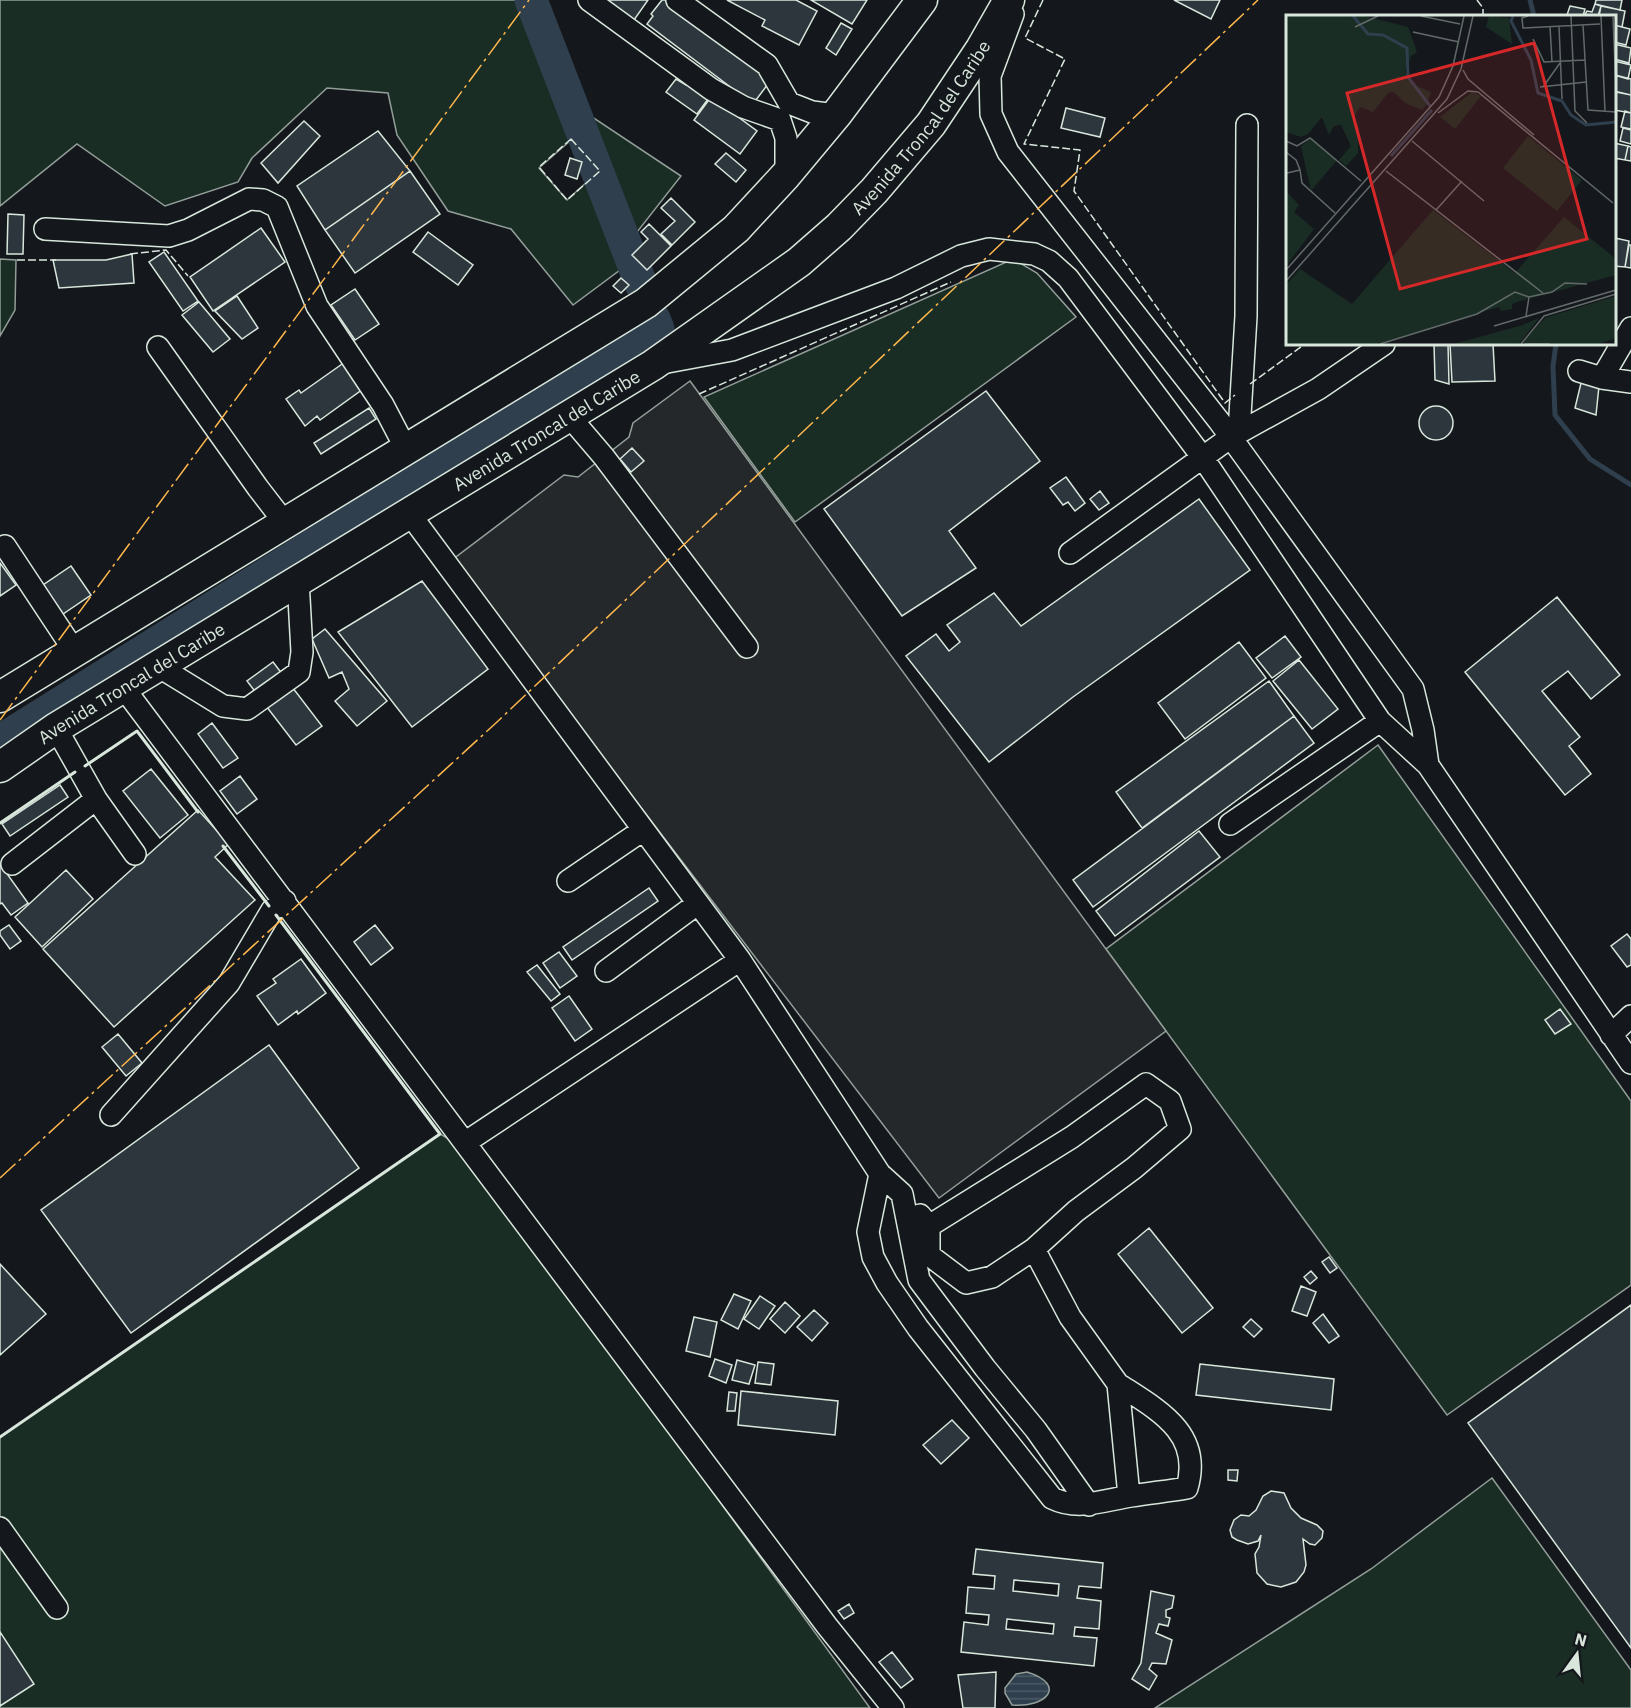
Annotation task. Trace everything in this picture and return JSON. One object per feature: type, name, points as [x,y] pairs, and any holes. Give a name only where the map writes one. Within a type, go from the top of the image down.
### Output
[{"type":"highway","points":[[0,697],[646,303],[736,229],[786,175],[836,115],[922,0]]},
{"type":"highway","name":"Avenida Troncal del Caribe","points":[[0,767],[56,728],[652,365],[799,261],[839,227],[874,191],[931,124],[981,50],[1009,0]]},
{"type":"street","points":[[589,0],[711,89],[743,106],[785,112],[836,115]]},
{"type":"street","points":[[677,0],[767,65],[785,112],[786,175]]},
{"type":"street","points":[[1018,0],[990,76],[991,114],[1008,152],[1235,435],[1413,689],[1423,730],[1428,765]]},
{"type":"street","points":[[1235,435],[1246,316],[1247,125]]},
{"type":"street","points":[[45,229],[169,236],[188,230],[249,199],[263,200],[277,207],[317,306],[383,405],[406,449]]},
{"type":"street","points":[[652,365],[732,350],[896,288],[961,256],[989,249],[1034,254],[1049,261],[1068,278],[1203,458],[1380,722],[1428,765],[1631,1063]]},
{"type":"street","points":[[1068,278],[1092,259]]},
{"type":"street","points":[[1602,378],[1631,328]]},
{"type":"street","points":[[1070,554],[1235,435],[1318,389],[1383,345]]},
{"type":"street","points":[[158,347],[285,523]]},
{"type":"street","points":[[1579,371],[1602,378],[1631,382]]},
{"type":"street","points":[[569,416],[604,457],[747,647]]},
{"type":"street","points":[[409,513],[740,960],[880,1174],[902,1194],[929,1226],[929,1255],[966,1283],[992,1277],[1034,1250],[1076,1211],[1134,1168],[1180,1129],[1170,1101],[1146,1084],[1072,1137],[929,1226]]},
{"type":"street","points":[[5,546],[75,652]]},
{"type":"street","points":[[158,666],[223,706],[247,709],[299,672],[302,652],[298,580]]},
{"type":"street","points":[[123,687],[827,1626],[893,1708]]},
{"type":"street","points":[[1230,824],[1380,722]]},
{"type":"street","points":[[56,728],[96,798],[135,854]]},
{"type":"street","points":[[12,864],[96,798]]},
{"type":"street","points":[[568,881],[643,830]]},
{"type":"street","points":[[111,1115],[229,983],[272,910],[285,902]]},
{"type":"street","points":[[606,970],[697,904]]},
{"type":"street","points":[[466,1142],[740,960]]},
{"type":"street","points":[[1611,1035],[1631,1017]]},
{"type":"street","points":[[880,1174],[868,1232],[873,1257],[887,1283],[918,1328],[1052,1498],[1063,1504],[1089,1505],[1129,1496],[1188,1488],[1192,1473],[1186,1440],[1161,1412],[1118,1384],[1070,1317],[1034,1250]]},
{"type":"street","points":[[902,1194],[918,1280],[1036,1430],[1089,1505]]},
{"type":"street","points":[[1118,1384],[1129,1496]]},
{"type":"street","points":[[0,1528],[57,1608]]},
{"type":"green space","points":[[0,0],[542,0],[561,35],[562,83],[586,113],[681,176],[637,232],[624,267],[573,305],[511,229],[448,211],[397,135],[388,93],[327,88],[252,158],[238,182],[165,206],[77,144],[0,206]],"holes":[[[571,140],[599,171],[567,200],[539,168]]]},
{"type":"green space","points":[[0,259],[16,260],[15,310],[0,336]]},
{"type":"green space","points":[[1013,259],[1037,273],[1076,317],[795,522],[704,397]]},
{"type":"green space","points":[[1378,745],[1631,1101],[1631,1285],[1447,1415],[1106,949]]},
{"type":"green space","points":[[440,1134],[460,1145],[870,1708],[0,1708],[0,1437]]},
{"type":"green space","points":[[1492,1478],[1631,1670],[1631,1708],[1155,1708],[1371,1569]]},
{"type":"shaded area","points":[[690,381],[1166,1031],[939,1198],[452,560],[564,475],[578,477],[629,437],[633,423]]},
{"type":"water","points":[[1027,1672],[1040,1677],[1047,1683],[1048,1694],[1034,1703],[1012,1705],[1005,1693],[1005,1688],[1016,1674]]},
{"type":"building","points":[[607,0],[648,0],[634,20]]},
{"type":"building","points":[[662,0],[771,80],[753,104],[647,24],[653,16],[651,14]]},
{"type":"building","points":[[727,0],[796,0],[817,11],[799,45],[762,26],[765,20]]},
{"type":"building","points":[[811,0],[867,0],[852,24]]},
{"type":"building","points":[[1174,0],[1220,0],[1211,19]]},
{"type":"building","points":[[1596,0],[1622,0],[1620,10],[1595,4]]},
{"type":"building","points":[[1595,4],[1601,6],[1598,15],[1585,15],[1587,11],[1592,12]]},
{"type":"building","points":[[1570,6],[1585,9],[1583,15],[1567,15]]},
{"type":"building","points":[[1601,6],[1625,11],[1622,27],[1616,26],[1616,15],[1599,15]]},
{"type":"building","points":[[841,23],[852,29],[836,55],[826,48]]},
{"type":"building","points":[[1616,26],[1630,29],[1626,45],[1616,42]]},
{"type":"building","points":[[1616,44],[1631,48],[1629,63],[1616,60]]},
{"type":"building","points":[[1616,61],[1631,65],[1628,79],[1616,76]]},
{"type":"building","points":[[1616,75],[1631,79],[1631,95],[1616,91]]},
{"type":"building","points":[[676,79],[686,85],[689,80],[711,95],[697,114],[666,92]]},
{"type":"building","points":[[1616,92],[1631,95],[1631,113],[1616,110]]},
{"type":"building","points":[[711,97],[757,131],[740,154],[694,120]]},
{"type":"building","points":[[1066,108],[1105,118],[1100,137],[1061,128]]},
{"type":"building","points":[[1625,111],[1631,113],[1631,129],[1621,127]]},
{"type":"building","points":[[304,121],[320,136],[278,183],[261,163]]},
{"type":"building","points":[[1623,128],[1631,130],[1631,144],[1620,141]]},
{"type":"building","points":[[378,131],[410,171],[325,230],[297,186]]},
{"type":"building","points":[[1616,143],[1628,146],[1625,160],[1616,158]]},
{"type":"building","points":[[1628,146],[1631,147],[1631,161],[1625,160]]},
{"type":"building","points":[[726,153],[746,170],[736,182],[715,164]]},
{"type":"building","points":[[570,158],[582,162],[577,179],[565,175]]},
{"type":"building","points":[[410,171],[440,214],[355,273],[325,230]]},
{"type":"building","points":[[671,198],[695,222],[672,245],[661,234],[675,221],[661,208]]},
{"type":"building","points":[[8,214],[24,215],[23,254],[7,254]]},
{"type":"building","points":[[649,224],[671,246],[647,270],[632,255],[648,239],[641,232]]},
{"type":"building","points":[[261,228],[285,262],[213,311],[190,277]]},
{"type":"building","points":[[428,232],[473,265],[458,285],[413,252]]},
{"type":"building","points":[[1616,238],[1629,241],[1625,267],[1616,266]]},
{"type":"building","points":[[1629,245],[1631,245],[1631,268],[1625,267]]},
{"type":"building","points":[[164,252],[198,301],[183,311],[149,262]]},
{"type":"building","points":[[132,254],[134,283],[59,288],[53,260],[106,260]]},
{"type":"building","points":[[621,278],[629,285],[621,293],[613,286]]},
{"type":"building","points":[[355,289],[379,324],[355,340],[331,305]]},
{"type":"building","points":[[237,296],[258,328],[242,339],[215,311]]},
{"type":"building","points":[[199,302],[230,339],[213,352],[182,315]]},
{"type":"building","points":[[1434,345],[1448,345],[1449,384],[1435,380]]},
{"type":"building","points":[[1450,345],[1493,345],[1495,381],[1452,382]]},
{"type":"building","points":[[345,362],[363,389],[320,420],[317,416],[305,426],[286,399],[299,390],[301,393]]},
{"type":"building","points":[[1581,383],[1599,386],[1596,415],[1575,408]]},
{"type":"building","points":[[986,391],[1040,461],[949,531],[976,568],[902,616],[824,509]]},
{"type":"building","points":[[1436,406],[1448,411],[1453,423],[1448,435],[1436,440],[1424,435],[1419,423],[1424,411]]},
{"type":"building","points":[[369,408],[376,419],[321,454],[314,443]]},
{"type":"building","points":[[632,448],[644,461],[631,472],[620,459]]},
{"type":"building","points":[[1066,477],[1085,503],[1075,511],[1068,502],[1063,505],[1050,488]]},
{"type":"building","points":[[1100,491],[1109,503],[1099,510],[1090,499]]},
{"type":"building","points":[[1199,499],[1250,570],[1073,697],[989,762],[906,656],[936,634],[949,651],[960,642],[947,625],[994,593],[1021,626]]},
{"type":"building","points":[[0,563],[16,585],[0,596]]},
{"type":"building","points":[[71,566],[91,595],[63,614],[43,585]]},
{"type":"building","points":[[422,581],[488,669],[412,727],[338,632]]},
{"type":"building","points":[[1557,597],[1620,675],[1591,699],[1568,671],[1542,691],[1580,737],[1569,746],[1591,774],[1565,795],[1465,672]]},
{"type":"building","points":[[325,629],[387,701],[357,726],[335,701],[349,689],[342,672],[329,678],[312,639]]},
{"type":"building","points":[[1285,636],[1301,657],[1272,678],[1256,658]]},
{"type":"building","points":[[1239,642],[1266,678],[1185,739],[1158,703]]},
{"type":"building","points":[[1299,660],[1338,709],[1312,729],[1273,681]]},
{"type":"building","points":[[273,662],[322,726],[296,745],[247,681]]},
{"type":"building","points":[[1269,681],[1294,716],[1142,828],[1116,792]]},
{"type":"building","points":[[1294,716],[1314,743],[1093,907],[1073,880]]},
{"type":"building","points":[[212,723],[238,758],[223,768],[198,734]]},
{"type":"building","points":[[151,769],[188,815],[160,838],[123,791]]},
{"type":"building","points":[[240,776],[257,799],[237,814],[220,791]]},
{"type":"building","points":[[60,785],[68,797],[10,836],[2,824]]},
{"type":"building","points":[[198,810],[229,844],[215,857],[255,900],[114,1027],[43,949]]},
{"type":"building","points":[[1199,831],[1220,857],[1115,936],[1096,911]]},
{"type":"building","points":[[0,864],[28,903],[11,915],[2,903],[0,904]]},
{"type":"building","points":[[66,870],[93,899],[42,947],[15,917]]},
{"type":"building","points":[[649,888],[658,901],[572,960],[563,947]]},
{"type":"building","points":[[9,925],[21,941],[10,949],[0,935],[0,931]]},
{"type":"building","points":[[375,925],[393,948],[371,965],[354,942]]},
{"type":"building","points":[[1627,934],[1631,939],[1631,965],[1627,967],[1611,946]]},
{"type":"building","points":[[559,952],[577,976],[560,988],[543,963]]},
{"type":"building","points":[[301,959],[326,993],[298,1014],[297,1011],[278,1025],[257,996],[276,983],[273,979]]},
{"type":"building","points":[[537,965],[560,994],[551,1001],[527,972]]},
{"type":"building","points":[[569,996],[592,1029],[575,1041],[552,1008]]},
{"type":"building","points":[[1560,1009],[1571,1024],[1555,1034],[1545,1020]]},
{"type":"building","points":[[118,1034],[142,1063],[126,1076],[102,1047]]},
{"type":"building","points":[[269,1045],[359,1168],[131,1333],[41,1210]]},
{"type":"building","points":[[1149,1228],[1213,1308],[1182,1333],[1118,1254]]},
{"type":"building","points":[[1329,1257],[1337,1268],[1330,1273],[1322,1262]]},
{"type":"building","points":[[0,1264],[46,1314],[0,1355]]},
{"type":"building","points":[[1311,1271],[1317,1278],[1310,1284],[1304,1277]]},
{"type":"building","points":[[1301,1286],[1316,1292],[1307,1316],[1292,1311]]},
{"type":"building","points":[[734,1294],[751,1301],[738,1329],[721,1320]]},
{"type":"building","points":[[760,1296],[775,1306],[759,1329],[744,1319]]},
{"type":"building","points":[[785,1302],[800,1316],[785,1333],[770,1319]]},
{"type":"building","points":[[1631,1305],[1631,1648],[1468,1423]]},
{"type":"building","points":[[814,1310],[828,1323],[812,1341],[797,1327]]},
{"type":"building","points":[[1323,1314],[1339,1336],[1329,1343],[1313,1323]]},
{"type":"building","points":[[694,1317],[717,1322],[710,1357],[686,1351]]},
{"type":"building","points":[[1251,1319],[1262,1329],[1254,1337],[1243,1327]]},
{"type":"building","points":[[715,1359],[732,1365],[726,1383],[709,1376]]},
{"type":"building","points":[[737,1360],[755,1365],[749,1384],[732,1380]]},
{"type":"building","points":[[758,1362],[774,1364],[771,1385],[755,1383]]},
{"type":"building","points":[[1200,1364],[1334,1379],[1331,1410],[1196,1395]]},
{"type":"building","points":[[741,1391],[838,1401],[835,1435],[738,1425]]},
{"type":"building","points":[[729,1392],[737,1393],[735,1411],[727,1411]]},
{"type":"building","points":[[952,1420],[969,1438],[941,1464],[923,1445]]},
{"type":"building","points":[[1228,1470],[1238,1470],[1237,1481],[1228,1480]]},
{"type":"building","points":[[1271,1491],[1284,1493],[1291,1508],[1301,1518],[1317,1525],[1323,1531],[1322,1538],[1315,1545],[1303,1539],[1306,1565],[1304,1572],[1296,1582],[1281,1587],[1267,1584],[1257,1573],[1255,1554],[1261,1535],[1258,1541],[1248,1544],[1232,1537],[1230,1530],[1234,1520],[1241,1515],[1249,1516],[1256,1510],[1263,1496]]},
{"type":"building","points":[[976,1549],[1103,1563],[1101,1588],[1079,1586],[1077,1598],[1101,1601],[1099,1629],[1075,1627],[1074,1636],[1097,1638],[1094,1666],[961,1652],[964,1622],[988,1625],[989,1615],[966,1613],[968,1587],[994,1589],[995,1576],[973,1574]],"holes":[[[1014,1580],[1059,1584],[1058,1596],[1013,1591]],[[1007,1619],[1054,1624],[1053,1634],[1006,1629]]]},
{"type":"building","points":[[1151,1591],[1174,1596],[1172,1608],[1166,1610],[1166,1617],[1170,1618],[1168,1626],[1159,1624],[1156,1633],[1172,1640],[1166,1664],[1152,1663],[1149,1669],[1157,1676],[1149,1690],[1132,1679],[1141,1663]]},
{"type":"building","points":[[849,1604],[854,1613],[844,1619],[838,1611]]},
{"type":"building","points":[[0,1632],[34,1684],[0,1706]]},
{"type":"building","points":[[892,1652],[913,1679],[901,1688],[879,1662]]},
{"type":"building","points":[[996,1672],[995,1708],[963,1708],[958,1675]]},
{"type":"waterway","points":[[531,0],[641,284]]},
{"type":"waterway","points":[[1530,0],[1534,15]]},
{"type":"waterway","points":[[0,741],[658,329],[654,319]]},
{"type":"waterway","points":[[1556,345],[1553,366],[1555,415],[1590,459],[1631,485]]},
{"type":"fence","points":[[1043,0],[1025,38],[1065,59],[1024,144],[1080,150],[1074,191],[1225,403],[1235,395]]},
{"type":"fence","points":[[1477,0],[1483,8],[1483,15]]},
{"type":"fence","points":[[571,139],[600,171],[567,200],[539,167],[571,139]]},
{"type":"fence","points":[[130,254],[166,250],[188,276]]},
{"type":"fence","points":[[17,260],[56,260]]},
{"type":"fence","points":[[699,394],[951,282]]},
{"type":"fence","points":[[1250,384],[1304,345]]},
{"type":"wall","points":[[85,766],[137,731],[198,812]]},
{"type":"wall","points":[[0,823],[75,772]]},
{"type":"wall","points":[[223,846],[269,906]]},
{"type":"wall","points":[[0,1437],[440,1134],[276,915]]},
{"type":"power","points":[[0,720],[529,0]]},
{"type":"power","points":[[0,1178],[497,722],[1258,0]]}]
